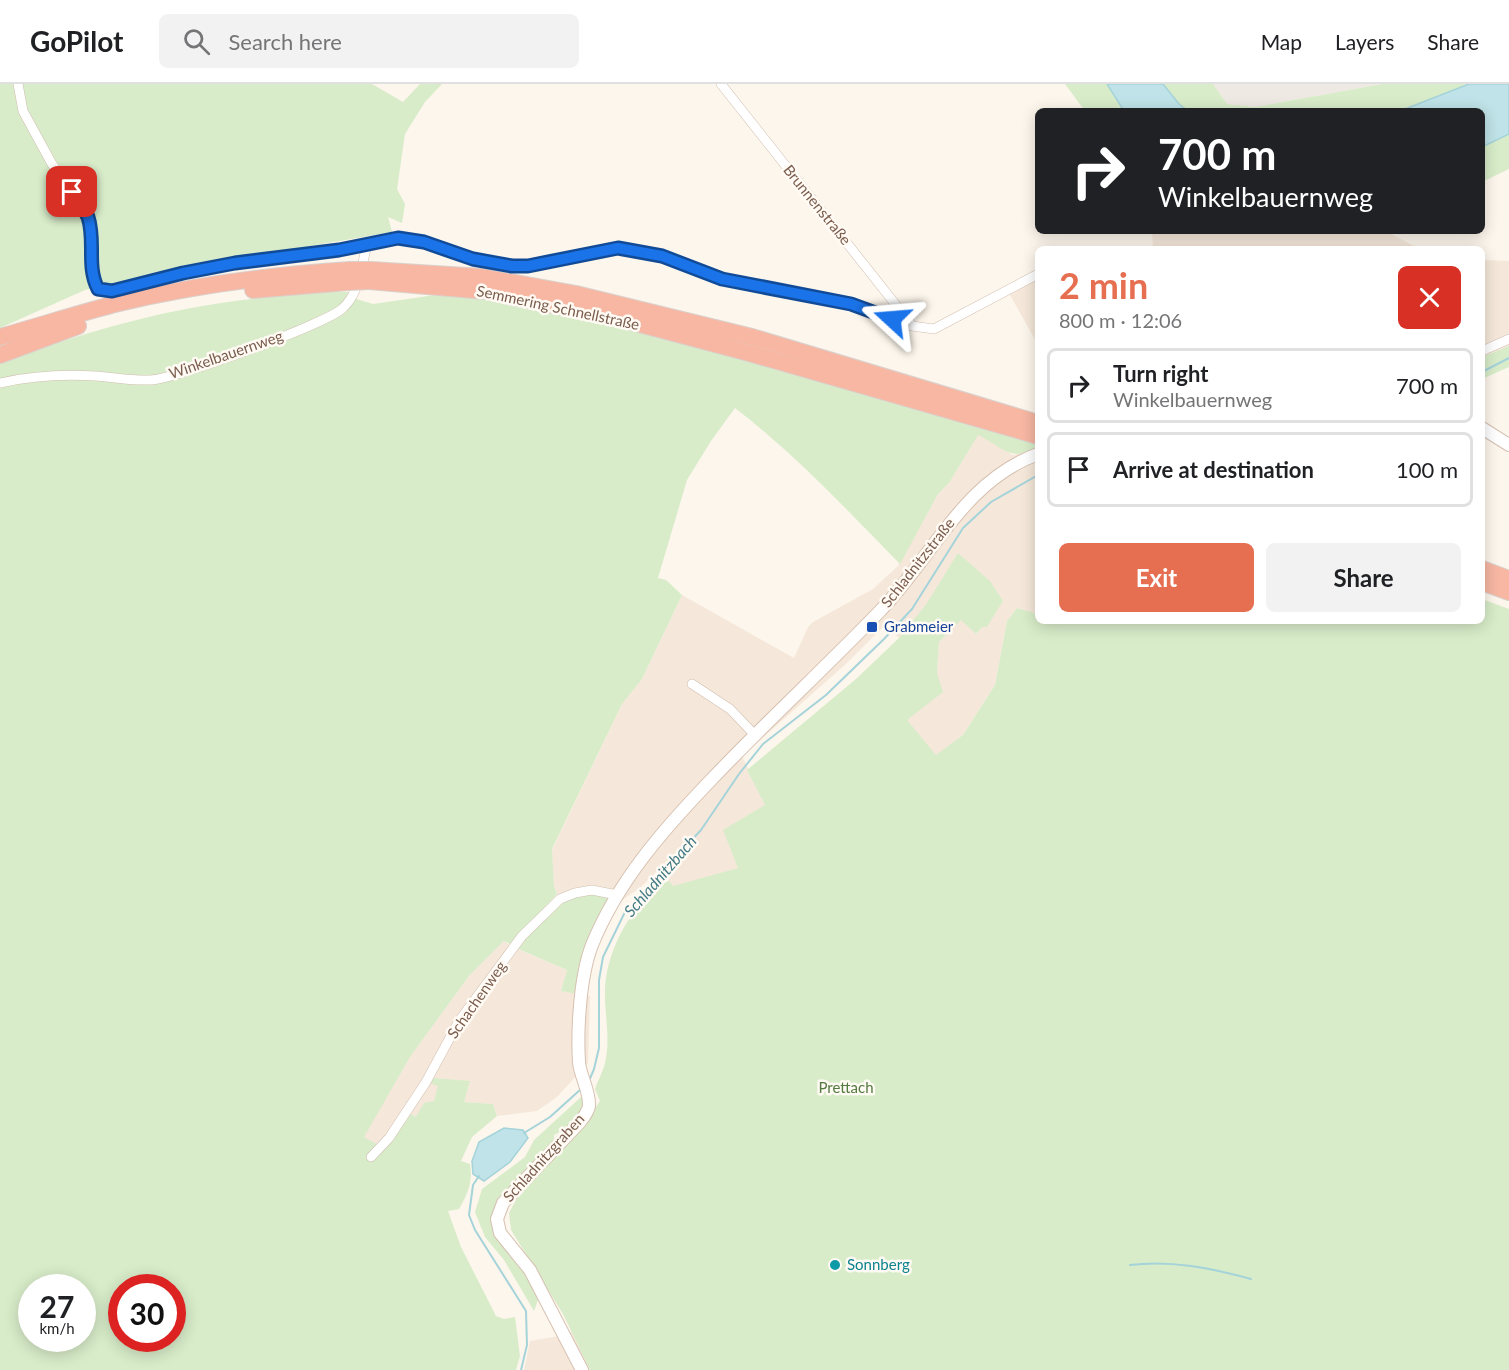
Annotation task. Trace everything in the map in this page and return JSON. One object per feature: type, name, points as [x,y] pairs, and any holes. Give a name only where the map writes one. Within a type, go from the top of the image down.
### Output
[{"type":"highway","name":"Semmering Schnellstraße","points":[[0,337],[119,303],[284,274],[482,277],[576,294],[752,338],[1035,422]]},
{"type":"highway","name":"Semmering Schnellstraße","points":[[370,275],[485,291],[617,318],[749,353],[1035,435]]},
{"type":"highway","name":"Semmering Schnellstraße","points":[[0,355],[62,331],[121,314],[182,301],[349,276]]},
{"type":"highway","points":[[1485,570],[1509,579]]},
{"type":"highway","points":[[1485,583],[1509,592]]},
{"type":"street","points":[[18,84],[23,111],[52,164],[83,207],[88,218],[91,232],[93,280],[98,289],[112,291],[235,263],[367,245],[385,239],[411,238],[473,259],[512,266],[528,266],[618,248],[662,256],[722,279],[851,304],[912,326],[934,329],[1035,276]]},
{"type":"street","name":"Brunnenstraße","points":[[721,84],[912,326]]},
{"type":"street","name":"Winkelbauernweg","points":[[0,383],[28,376],[53,375],[152,380],[196,368],[248,349],[342,310],[355,292],[367,245]]},
{"type":"street","points":[[1485,350],[1509,339]]},
{"type":"street","points":[[1485,430],[1509,445]]},
{"type":"street","name":"Schladnitzstraße","points":[[617,895],[652,843],[668,825],[754,734],[882,609],[954,517],[994,477],[1035,456]]},
{"type":"street","points":[[692,684],[730,709],[754,734]]},
{"type":"street","name":"Schachenweg","points":[[371,1157],[389,1138],[426,1082],[459,1021],[522,936],[560,899],[574,893],[592,890],[617,895]]},
{"type":"street","name":"Schladnitzgraben","points":[[582,1370],[530,1270],[500,1233],[496,1219],[503,1203],[516,1187],[587,1112],[588,1098],[579,1061],[582,978],[591,949],[617,895]]},
{"type":"shaded area","points":[[1213,84],[1382,84],[1255,107],[1227,104]]},
{"type":"shaded area","points":[[1152,234],[1391,234],[1414,246],[1153,246]]},
{"type":"shaded area","points":[[1485,260],[1509,261],[1509,346],[1485,356]]},
{"type":"shaded area","points":[[1035,271],[1035,340],[1005,286]]},
{"type":"shaded area","points":[[978,434],[1013,455],[1035,450],[1035,613],[1017,608],[1007,621],[995,685],[963,735],[936,756],[906,720],[937,673],[939,642],[961,619],[976,634],[982,627],[927,604],[899,638],[885,625],[847,663],[742,756],[765,805],[738,868],[672,887],[661,867],[641,887],[621,901],[611,897],[562,900],[554,886],[552,850],[622,704],[642,679],[682,595],[794,658],[808,627],[813,622],[873,589],[898,566],[938,494],[949,483]]},
{"type":"shaded area","points":[[504,941],[567,970],[561,991],[590,996],[588,1063],[557,1097],[537,1111],[497,1116],[493,1104],[464,1102],[470,1081],[439,1086],[434,1101],[416,1117],[411,1114],[386,1150],[363,1137],[410,1057],[469,976]]},
{"type":"shaded area","points":[[572,1331],[590,1370],[524,1370],[530,1341],[559,1336]]},
{"type":"green space","points":[[0,84],[372,84],[403,102],[420,84],[442,84],[425,102],[405,134],[397,189],[405,204],[402,223],[388,217],[392,232],[194,266],[85,290],[0,328]]},
{"type":"green space","points":[[1065,84],[1107,84],[1122,108],[1083,108]]},
{"type":"green space","points":[[1163,84],[1213,84],[1227,104],[1255,107],[1382,84],[1469,84],[1408,108],[1184,108]]},
{"type":"green space","points":[[1509,134],[1509,169],[1485,181],[1485,146]]},
{"type":"green space","points":[[326,292],[355,292],[353,298],[373,304],[449,293],[512,302],[678,339],[1035,443],[1035,450],[1019,454],[1006,451],[978,435],[949,483],[938,494],[900,564],[800,463],[735,408],[687,480],[658,578],[666,580],[682,595],[642,679],[622,704],[552,849],[554,886],[557,894],[510,944],[504,941],[469,976],[410,1057],[364,1137],[386,1149],[411,1114],[416,1117],[424,1103],[434,1101],[438,1086],[430,1083],[433,1078],[470,1081],[464,1102],[493,1104],[497,1116],[472,1137],[461,1161],[470,1164],[471,1176],[467,1192],[459,1209],[448,1211],[461,1247],[496,1316],[504,1319],[515,1317],[520,1356],[516,1370],[0,1370],[0,362],[137,320],[221,303]]},
{"type":"green space","points":[[1509,346],[1509,367],[1485,378],[1485,356]]},
{"type":"green space","name":"Prettach","points":[[958,553],[990,581],[1003,601],[987,627],[982,627],[976,634],[961,620],[939,642],[937,673],[943,692],[907,720],[936,755],[963,735],[995,685],[1007,621],[1017,608],[1035,613],[1035,624],[1485,624],[1485,600],[1509,609],[1509,1370],[590,1370],[563,1314],[511,1230],[509,1213],[519,1194],[590,1116],[600,1101],[595,1089],[607,1054],[606,976],[616,943],[634,912],[660,885],[669,881],[673,886],[738,868],[723,830],[765,805],[747,770],[856,679],[899,638],[927,603]]},
{"type":"green space","points":[[594,892],[610,896],[577,994],[561,991],[567,970],[516,948],[562,900]]},
{"type":"green space","points":[[581,1097],[585,1101],[578,1117],[554,1135],[554,1142],[509,1188],[495,1209],[491,1221],[498,1235],[523,1268],[539,1297],[534,1311],[504,1260],[485,1237],[475,1212],[482,1189],[525,1157],[534,1140]]},
{"type":"water","points":[[1107,84],[1163,84],[1184,108],[1122,108]]},
{"type":"water","points":[[1469,84],[1509,84],[1509,134],[1485,146],[1485,108],[1408,108]]},
{"type":"water","points":[[504,1128],[523,1130],[528,1138],[510,1162],[484,1181],[473,1174],[472,1161],[479,1142]]},
{"type":"waterway","name":"Schladnitzbach","points":[[1485,370],[1509,358]]},
{"type":"waterway","name":"Schladnitzbach","points":[[589,1081],[599,1048],[599,980],[603,957],[625,912],[701,830],[739,774],[763,744],[826,695],[912,609],[963,528],[991,502],[1035,477]]},
{"type":"waterway","name":"Schladnitzbach","points":[[524,1133],[550,1117],[581,1089]]},
{"type":"waterway","name":"Schladnitzbach","points":[[479,1176],[473,1185],[469,1215],[475,1230],[526,1311],[527,1345],[521,1370]]},
{"type":"waterway","points":[[1130,1265],[1191,1266],[1251,1279]]},
{"type":"place","name":"Grabmeier","points":[[872,627]]},
{"type":"place","name":"Sonnberg","points":[[835,1265]]},
{"type":"route","points":[[72,192],[88,218],[91,232],[93,280],[98,289],[106,291],[235,263],[339,250],[385,239],[411,238],[473,259],[512,266],[528,266],[618,248],[662,256],[722,279],[851,304],[892,319]]}]
